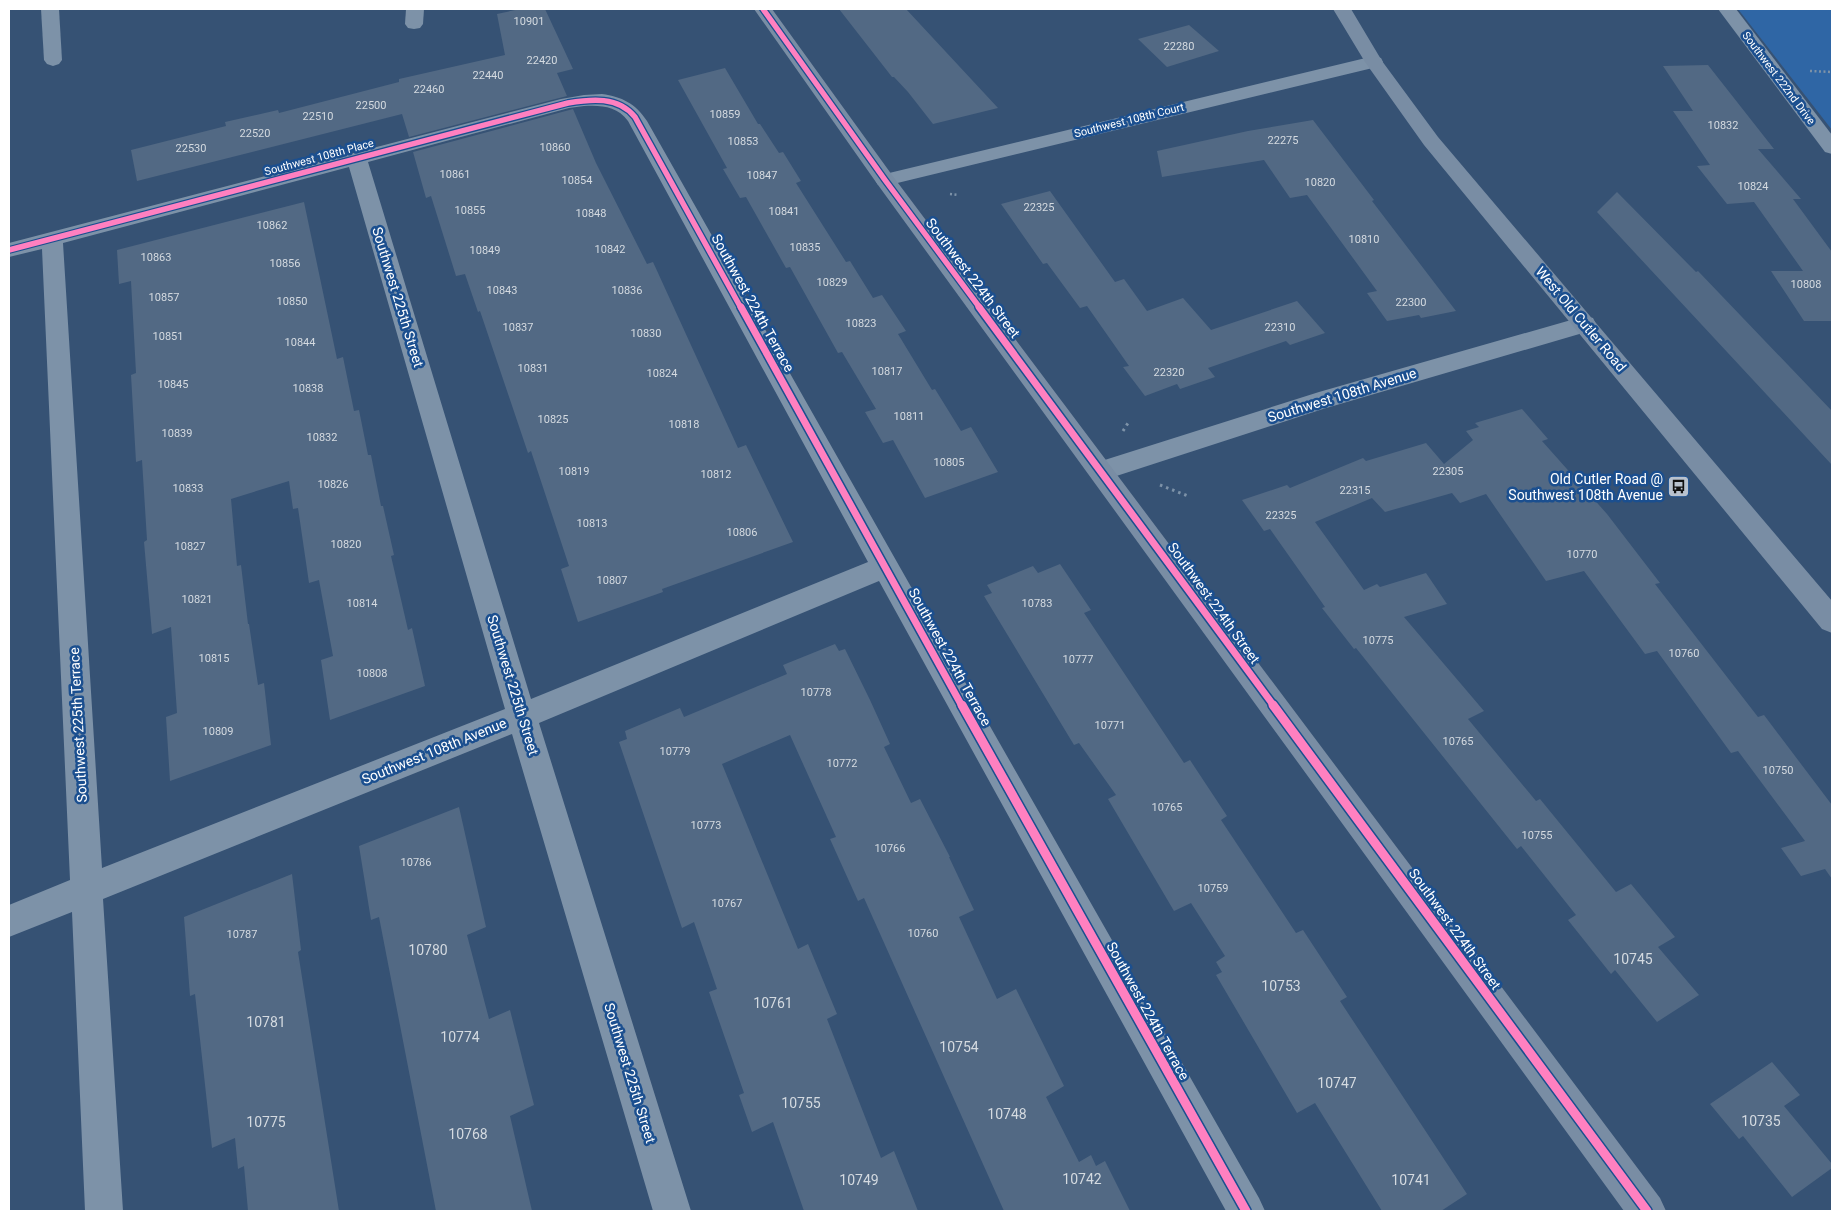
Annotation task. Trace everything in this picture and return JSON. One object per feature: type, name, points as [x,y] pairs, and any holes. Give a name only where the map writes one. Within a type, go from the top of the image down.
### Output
[{"type":"street","points":[[50,9],[53,60]]},
{"type":"street","name":"Southwest 224th Street","points":[[763,9],[885,180],[1647,1211]]},
{"type":"street","name":"West Old Cutler Road","points":[[1342,9],[1374,62],[1431,141],[1832,621]]},
{"type":"street","name":"Southwest 222nd Drive","points":[[1726,9],[1832,148]]},
{"type":"street","name":"Southwest 108th Court","points":[[885,180],[1374,62]]},
{"type":"street","name":"Southwest 108th Place","points":[[9,250],[584,100],[613,102],[627,108],[633,115]]},
{"type":"street","name":"Southwest 224th Terrace","points":[[633,115],[1246,1211]]},
{"type":"street","name":"Southwest 225th Street","points":[[357,159],[522,716],[672,1211]]},
{"type":"street","name":"Southwest 225th Terrace","points":[[52,239],[104,1211]]},
{"type":"street","name":"Southwest 108th Avenue","points":[[1101,471],[1319,401],[1585,324]]},
{"type":"street","name":"Southwest 108th Avenue","points":[[9,921],[522,716],[886,566]]},
{"type":"path","points":[[1811,71],[1832,72]]},
{"type":"path","points":[[1159,485],[1188,496]]},
{"type":"shaded area","points":[[1738,9],[1832,9],[1832,130]]},
{"type":"building","points":[[520,9],[545,9],[573,69],[557,73],[567,96],[409,137],[402,114],[137,181],[131,150],[226,126],[225,122],[278,110],[279,113],[399,82],[399,79],[505,55],[497,14]]},
{"type":"building","points":[[839,9],[906,9],[998,108],[933,124],[908,92],[892,77]]},
{"type":"building","points":[[1189,25],[1219,51],[1167,67],[1138,39]]},
{"type":"building","points":[[1708,65],[1774,149],[1758,149],[1801,199],[1793,199],[1832,252],[1832,321],[1804,321],[1771,271],[1803,271],[1754,202],[1727,204],[1697,166],[1710,165],[1673,111],[1693,111],[1663,66]]},
{"type":"building","points":[[725,68],[758,124],[760,124],[779,153],[783,152],[801,181],[796,183],[846,262],[850,261],[873,298],[882,295],[906,331],[898,334],[932,390],[935,389],[961,431],[971,427],[998,472],[925,498],[893,440],[883,443],[865,412],[876,409],[842,352],[838,353],[790,267],[786,268],[746,197],[740,198],[723,169],[727,168],[678,80]]},
{"type":"building","points":[[573,109],[596,163],[647,264],[653,262],[738,448],[746,445],[793,542],[662,589],[663,592],[578,622],[561,569],[569,566],[531,451],[528,453],[480,311],[478,312],[465,274],[456,276],[431,196],[426,198],[413,152]]},
{"type":"building","points":[[1313,120],[1456,311],[1421,318],[1419,315],[1387,321],[1367,293],[1377,291],[1307,195],[1290,198],[1264,160],[1162,177],[1157,151],[1248,131]]},
{"type":"building","points":[[1050,191],[1115,282],[1124,279],[1147,311],[1183,298],[1211,330],[1297,301],[1325,333],[1290,345],[1286,341],[1208,368],[1215,377],[1180,389],[1177,384],[1145,396],[1123,367],[1129,366],[1087,306],[1080,308],[1047,263],[1043,264],[1001,204]]},
{"type":"building","points":[[1617,192],[1696,272],[1698,271],[1832,411],[1832,465],[1597,212]]},
{"type":"building","points":[[304,202],[337,359],[343,357],[354,411],[359,410],[368,455],[371,455],[381,506],[383,506],[394,555],[391,556],[408,630],[412,628],[425,686],[330,720],[321,660],[333,656],[319,580],[309,583],[298,508],[293,509],[289,481],[231,499],[237,566],[241,565],[258,685],[264,683],[271,745],[170,781],[166,717],[177,713],[171,627],[152,634],[144,542],[147,540],[142,460],[136,462],[131,375],[136,373],[131,281],[119,284],[117,250]]},
{"type":"building","points":[[1522,409],[1548,439],[1542,441],[1607,514],[1660,583],[1655,584],[1758,717],[1764,715],[1832,805],[1832,879],[1825,869],[1801,876],[1781,848],[1805,841],[1738,751],[1731,753],[1657,651],[1645,654],[1584,571],[1546,581],[1486,494],[1460,503],[1452,493],[1385,512],[1372,498],[1315,522],[1364,590],[1377,584],[1380,587],[1426,573],[1447,604],[1404,617],[1484,711],[1468,719],[1536,801],[1540,799],[1616,892],[1631,884],[1675,937],[1658,947],[1699,995],[1657,1022],[1615,970],[1611,974],[1568,920],[1576,915],[1521,846],[1517,849],[1356,648],[1354,649],[1322,608],[1325,607],[1270,529],[1264,531],[1242,500],[1287,485],[1290,488],[1363,458],[1366,461],[1426,443],[1444,464],[1473,440],[1466,431],[1479,427],[1475,423]]},
{"type":"building","points":[[1060,564],[1091,610],[1084,613],[1184,763],[1190,760],[1227,816],[1221,820],[1296,933],[1303,930],[1347,997],[1340,1001],[1467,1194],[1441,1211],[1382,1211],[1315,1103],[1297,1113],[1216,975],[1222,972],[1216,962],[1225,956],[1191,903],[1174,911],[1108,799],[1116,795],[1079,743],[1074,745],[984,596],[992,593],[987,585],[1033,566],[1038,573]]},
{"type":"building","points":[[835,644],[839,651],[845,649],[870,700],[890,744],[884,747],[911,803],[920,799],[950,857],[974,910],[959,917],[997,999],[1016,989],[1064,1086],[1046,1097],[1079,1162],[1091,1155],[1096,1166],[1105,1161],[1130,1211],[1004,1211],[864,898],[858,901],[830,839],[836,837],[790,735],[722,764],[798,949],[808,944],[837,1014],[827,1019],[881,1158],[894,1151],[918,1211],[804,1211],[773,1122],[752,1132],[739,1095],[744,1093],[709,992],[717,989],[694,922],[682,928],[619,742],[627,739],[625,731],[680,708],[684,717],[787,674],[783,665]]},
{"type":"building","points":[[459,807],[486,927],[467,935],[489,1019],[510,1010],[534,1105],[510,1116],[532,1211],[436,1211],[379,917],[371,920],[359,846]]},
{"type":"building","points":[[292,874],[301,950],[298,952],[339,1211],[248,1211],[244,1166],[238,1169],[235,1138],[212,1148],[195,994],[190,996],[184,917]]},
{"type":"building","points":[[1772,1062],[1800,1095],[1784,1106],[1832,1164],[1832,1168],[1792,1197],[1743,1136],[1739,1139],[1710,1104]]},
{"type":"cycle path","points":[[763,9],[885,180],[1647,1211]]},
{"type":"cycle path","points":[[9,250],[568,103],[584,100],[602,100],[610,101],[626,108],[640,125],[984,745],[1246,1211]]},
{"type":"place","name":"Old Cutler Road @ Southwest 108th Avenue","points":[[1679,487]]}]
